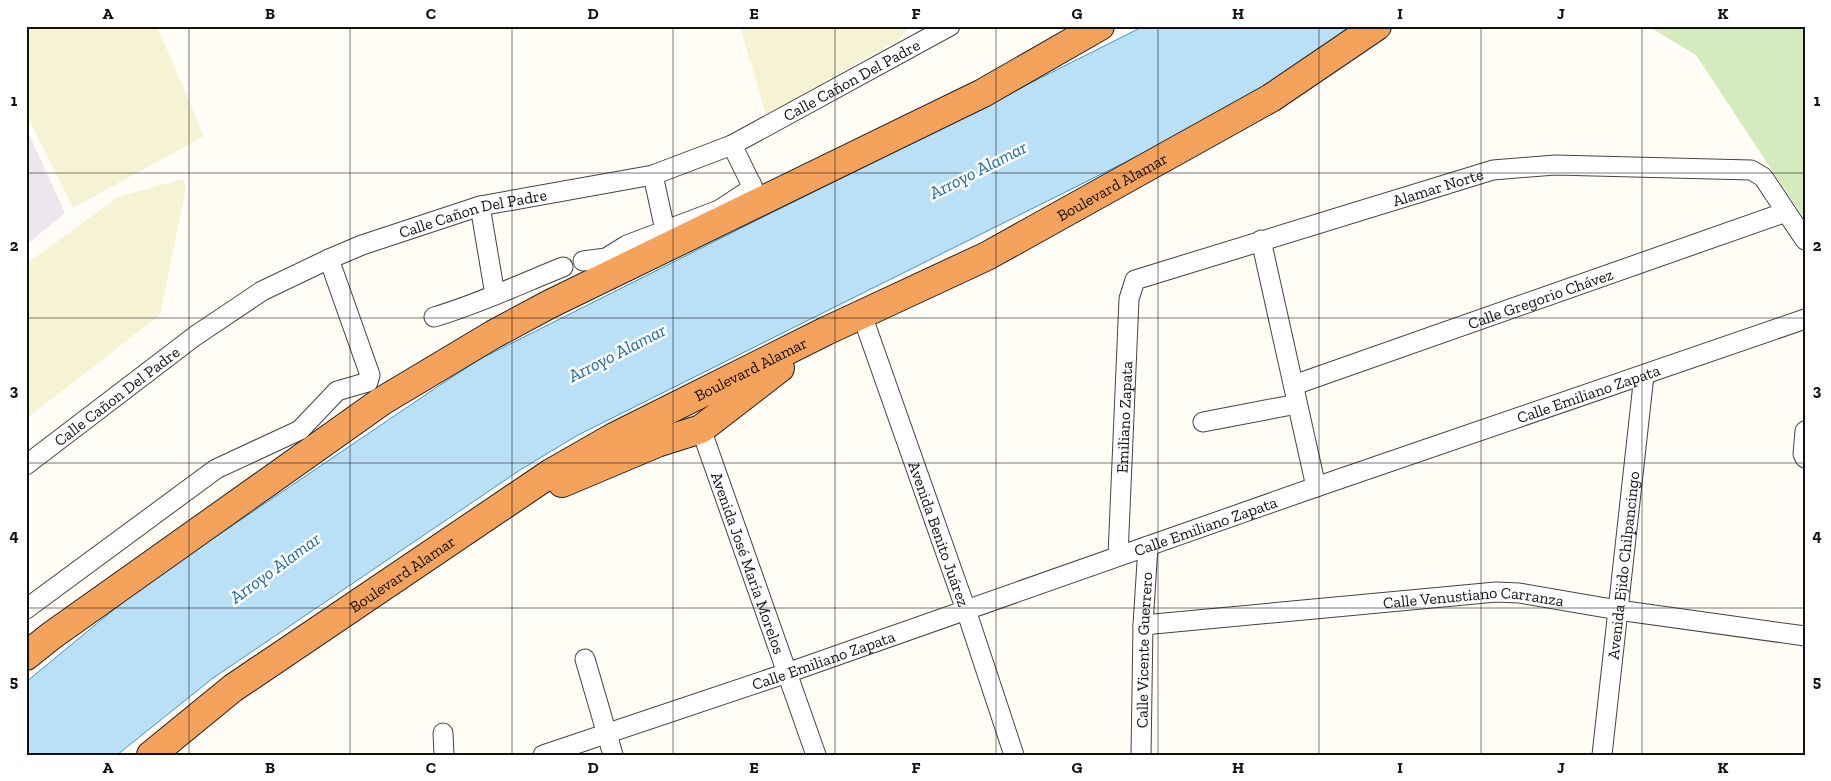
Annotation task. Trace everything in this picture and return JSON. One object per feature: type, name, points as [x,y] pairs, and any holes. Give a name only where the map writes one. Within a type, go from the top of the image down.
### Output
[{"type":"highway","points":[[26,656],[51,636],[382,401],[415,381],[550,304],[755,193],[983,93],[1100,26]]},
{"type":"highway","name":"Boulevard Alamar","points":[[151,755],[233,688],[499,506],[551,473],[614,437],[826,331],[987,256],[1271,98],[1377,26]]},
{"type":"highway","points":[[499,506],[584,475],[658,443],[701,429],[826,331]]},
{"type":"highway","points":[[26,647],[51,636]]},
{"type":"street","name":"Calle Cañon Del Padre","points":[[26,465],[195,336],[262,291],[329,259],[362,245],[480,206],[653,175],[732,145],[950,26]]},
{"type":"street","points":[[732,145],[755,193]]},
{"type":"street","name":"Alamar Norte","points":[[1135,280],[1493,170],[1555,165],[1751,170],[1763,177],[1786,212]]},
{"type":"street","points":[[653,175],[665,230]]},
{"type":"street","points":[[583,261],[606,258],[627,245],[719,210],[748,190],[755,193]]},
{"type":"street","points":[[480,206],[495,295]]},
{"type":"street","points":[[1786,212],[1805,240]]},
{"type":"street","name":"Calle Gregorio Chávez","points":[[1294,385],[1786,212]]},
{"type":"street","points":[[1261,240],[1316,487]]},
{"type":"street","points":[[26,609],[216,469],[300,430],[337,391],[368,382],[370,375],[329,259]]},
{"type":"street","points":[[434,317],[475,305],[564,267]]},
{"type":"street","name":"Emiliano Zapata","points":[[1118,556],[1128,316],[1130,293],[1135,280]]},
{"type":"street","name":"Avenida Benito Juárez","points":[[862,315],[966,610],[1014,755]]},
{"type":"street","name":"Calle Emiliano Zapata","points":[[544,755],[787,673],[1316,487],[1805,319]]},
{"type":"street","name":"Avenida Ejido Chilpancingo","points":[[1602,755],[1644,375]]},
{"type":"street","points":[[1203,422],[1297,404]]},
{"type":"street","name":"Avenida José María Morelos","points":[[701,429],[816,755]]},
{"type":"street","points":[[1805,431],[1803,454],[1805,458]]},
{"type":"street","name":"Calle Vicente Guerrero","points":[[1141,755],[1143,625],[1148,546]]},
{"type":"street","name":"Calle Venustiano Carranza","points":[[1143,625],[1496,592],[1519,593],[1618,610],[1805,636]]},
{"type":"street","points":[[585,659],[613,755]]},
{"type":"street","points":[[443,734],[444,755]]},
{"type":"shaded area","points":[[26,26],[157,26],[204,136],[73,208],[26,114]]},
{"type":"shaded area","points":[[740,26],[910,26],[901,38],[766,115]]},
{"type":"shaded area","points":[[26,128],[65,213],[26,245]]},
{"type":"shaded area","points":[[183,179],[186,188],[160,315],[26,419],[26,264],[118,197]]},
{"type":"green space","points":[[1648,26],[1805,26],[1805,220],[1696,55]]},
{"type":"water","name":"Arroyo Alamar","points":[[1144,26],[1358,26],[1234,108],[578,435],[520,470],[213,678],[117,755],[26,755],[26,682],[140,588],[440,385],[480,359]]}]
